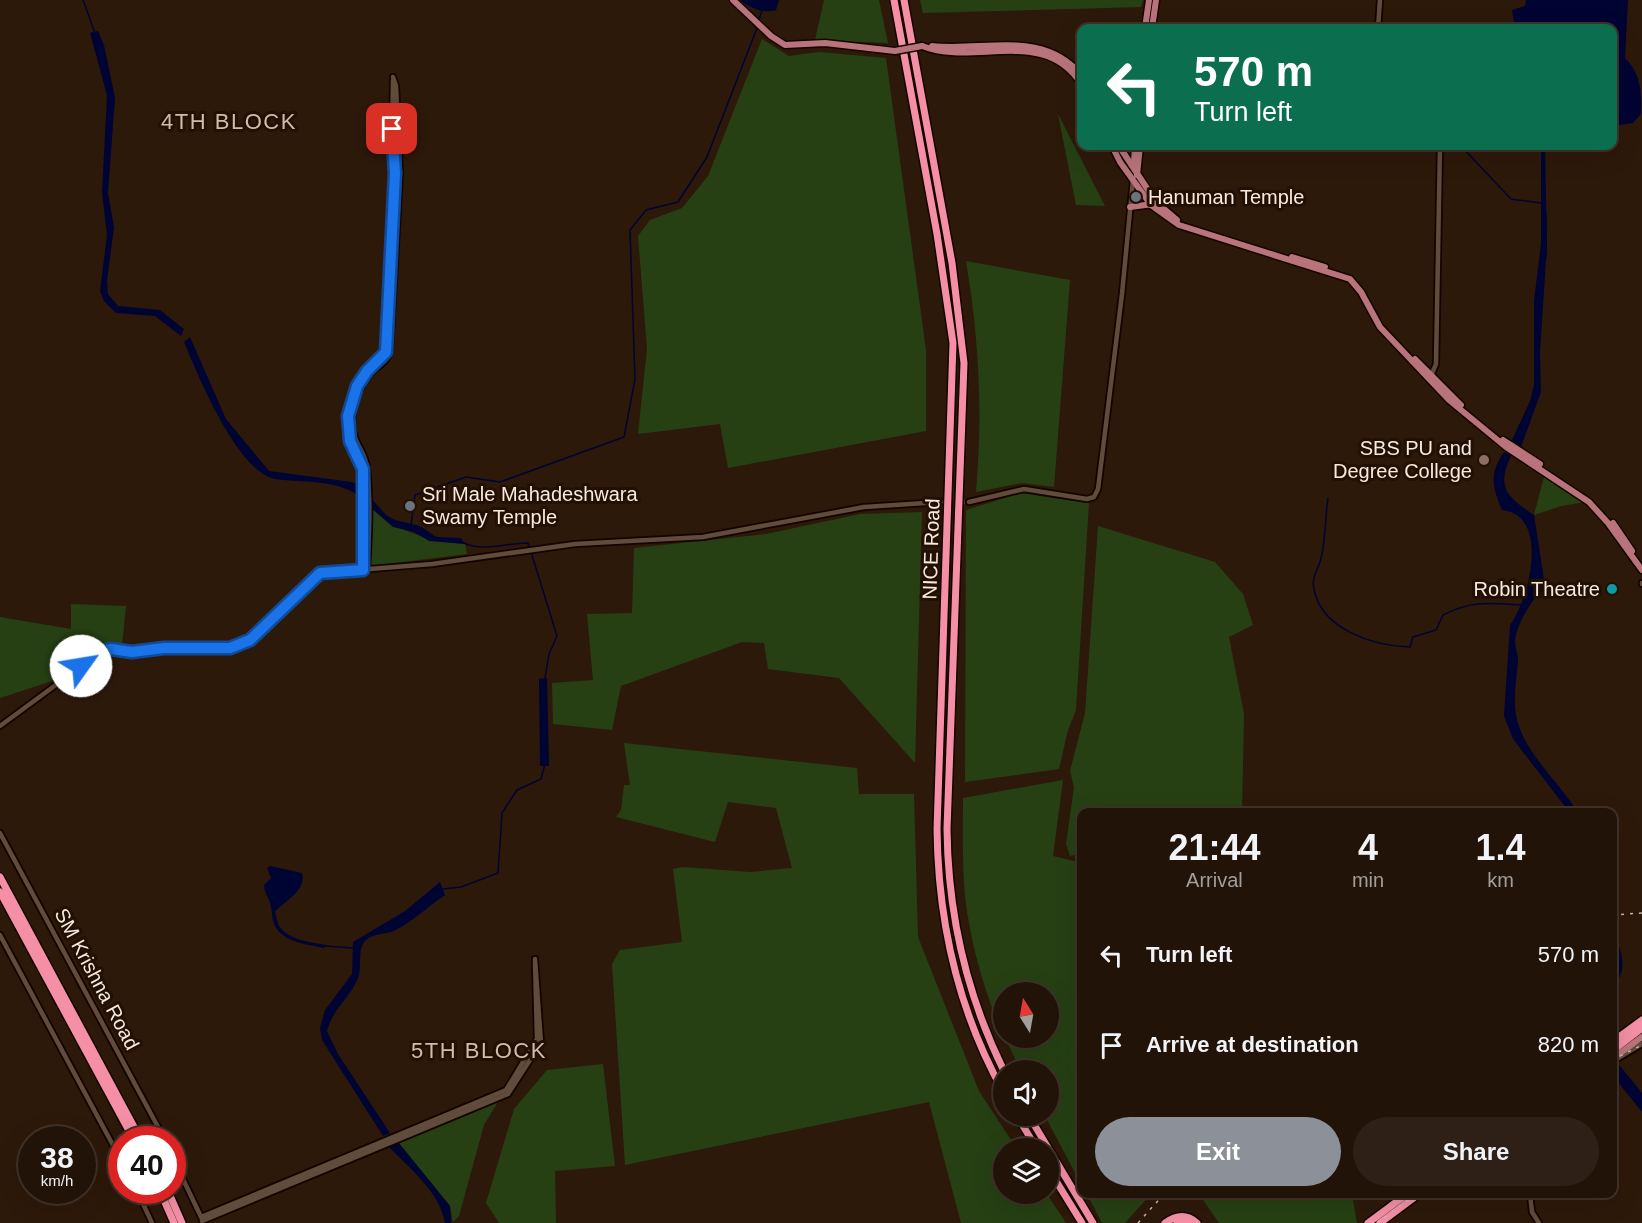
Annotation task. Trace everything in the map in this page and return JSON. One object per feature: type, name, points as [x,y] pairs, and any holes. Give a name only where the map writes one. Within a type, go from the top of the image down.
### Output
[{"type":"highway","name":"NICE Road","points":[[894,0],[941,256],[953,343],[937,829],[940,892],[949,949],[959,988],[976,1037],[993,1071]]},
{"type":"highway","name":"NICE Road","points":[[904,0],[952,263],[963,347],[947,829],[950,891],[955,929],[969,986],[999,1060]]},
{"type":"highway","name":"SM Krishna Road","points":[[0,877],[133,1126]]},
{"type":"highway","points":[[0,892],[126,1126]]},
{"type":"highway","points":[[1617,1038],[1641,1021]]},
{"type":"highway","points":[[1617,1046],[1641,1021]]},
{"type":"highway","points":[[1035,1126],[1077,1196]]},
{"type":"highway","points":[[1059,1186],[1082,1223]]},
{"type":"highway","points":[[1078,1198],[1093,1223]]},
{"type":"highway","points":[[1368,1223],[1402,1198]]},
{"type":"highway","points":[[1380,1223],[1414,1198]]},
{"type":"highway","points":[[167,1204],[175,1218],[182,1223]]},
{"type":"highway","points":[[1165,1223],[1179,1217],[1189,1217],[1197,1223]]},
{"type":"highway","points":[[1177,1223],[1188,1223]]},
{"type":"main road","points":[[733,0],[771,36],[785,45],[825,43],[895,51],[922,46],[1039,47],[1058,55],[1077,72]]},
{"type":"main road","points":[[1146,24],[1149,0]]},
{"type":"main road","points":[[1153,24],[1156,0]]},
{"type":"main road","points":[[922,46],[942,52],[1039,52],[1063,64],[1077,79]]},
{"type":"main road","points":[[1115,150],[1154,203],[1179,225],[1195,232],[1350,279],[1361,292],[1380,327],[1449,400],[1507,446],[1589,502],[1608,523],[1642,569]]},
{"type":"main road","points":[[1121,150],[1135,176],[1154,203],[1180,222],[1351,276],[1361,287],[1391,335],[1465,409],[1507,446]]},
{"type":"main road","points":[[1135,150],[1135,176]]},
{"type":"main road","points":[[1135,176],[1139,150]]},
{"type":"main road","points":[[1130,207],[1154,203]]},
{"type":"main road","points":[[1617,1056],[1642,1037]]},
{"type":"street","points":[[1378,24],[1380,0]]},
{"type":"street","points":[[365,485],[366,463],[355,440],[352,417],[361,388],[370,374],[388,357],[390,351],[400,173],[396,86],[393,77],[392,135],[395,173],[386,352],[367,371],[357,386],[348,416],[350,441],[362,464],[365,485],[365,570]]},
{"type":"street","points":[[1431,376],[1436,364],[1440,150]]},
{"type":"street","points":[[969,502],[1024,489],[1087,499],[1094,497],[1098,489],[1135,176]]},
{"type":"street","points":[[0,726],[102,651],[230,648],[256,635],[320,573],[432,564],[575,544],[703,537],[864,507],[941,502]]},
{"type":"street","name":"SM Krishna Road","points":[[0,834],[157,1126]]},
{"type":"street","points":[[0,935],[108,1136]]},
{"type":"street","points":[[535,959],[541,1043],[508,1094],[202,1220],[506,1090],[537,1039],[535,959]]},
{"type":"street","points":[[1617,1057],[1642,1044]]},
{"type":"street","points":[[186,1186],[202,1220]]},
{"type":"street","points":[[1530,1198],[1532,1212],[1539,1223]]},
{"type":"street","points":[[143,1204],[152,1223]]},
{"type":"green space","points":[[824,0],[879,0],[888,43],[815,40]]},
{"type":"green space","points":[[920,0],[1143,0],[1141,7],[923,13]]},
{"type":"green space","points":[[762,39],[789,56],[819,52],[886,58],[926,350],[926,431],[728,468],[720,424],[638,434],[647,349],[638,236],[650,220],[682,208],[708,176]]},
{"type":"green space","points":[[1058,114],[1105,206],[1076,205]]},
{"type":"green space","points":[[966,261],[1070,280],[1054,487],[1022,483],[976,492],[979,434],[977,347]]},
{"type":"green space","points":[[1545,473],[1586,502],[1561,506],[1534,515]]},
{"type":"green space","points":[[1020,493],[1089,503],[1076,710],[1068,730],[1059,769],[965,782],[966,510]]},
{"type":"green space","points":[[369,506],[390,522],[414,534],[439,541],[465,544],[467,554],[370,566]]},
{"type":"green space","points":[[922,512],[915,763],[839,678],[768,669],[764,643],[742,642],[621,686],[612,730],[553,724],[552,683],[593,680],[587,614],[632,613],[634,548],[766,534],[860,514]]},
{"type":"green space","points":[[1098,526],[1215,562],[1243,594],[1253,625],[1229,637],[1244,714],[1242,808],[1077,808],[1077,855],[1070,856],[1066,844],[1074,787],[1070,771],[1085,713]]},
{"type":"green space","points":[[71,604],[126,606],[122,646],[106,646],[52,681],[0,698],[0,617],[71,629]]},
{"type":"green space","points":[[624,743],[857,768],[859,794],[914,794],[918,937],[979,1091],[993,1112],[993,1126],[1002,1126],[1010,1138],[993,1138],[993,1204],[1054,1204],[1066,1223],[961,1223],[929,1102],[625,1165],[612,964],[620,950],[682,942],[673,869],[682,867],[750,872],[792,868],[776,808],[728,802],[715,842],[616,817],[621,810],[624,785],[630,785]]},
{"type":"green space","points":[[1063,780],[1053,856],[1077,862],[1077,1176],[1059,1142],[1059,1138],[1057,1138],[1050,1126],[1059,1126],[1059,1060],[1016,1060],[1010,1048],[1059,1048],[1059,982],[993,982],[993,1010],[974,949],[967,913],[963,872],[963,798]]},
{"type":"green space","points":[[603,1064],[615,1166],[555,1171],[556,1223],[499,1223],[486,1203],[514,1109],[547,1070]]},
{"type":"green space","points":[[499,1100],[484,1125],[459,1216],[453,1222],[450,1206],[398,1142]]},
{"type":"green space","points":[[1089,1198],[1147,1198],[1125,1223],[1102,1223]]},
{"type":"green space","points":[[1202,1198],[1353,1198],[1357,1223],[1219,1223]]},
{"type":"water","points":[[740,0],[779,0],[776,10],[762,11]]},
{"type":"water","points":[[1526,0],[1628,0],[1625,58],[1637,77],[1641,99],[1641,114],[1633,123],[1617,125],[1617,24],[1513,24],[1512,10],[1525,6]]},
{"type":"water","points":[[98,31],[104,45],[115,98],[108,193],[114,227],[107,281],[108,294],[118,306],[160,310],[184,329],[181,336],[155,316],[116,313],[104,301],[100,291],[107,235],[102,193],[107,95],[90,33]]},
{"type":"water","points":[[1541,150],[1545,150],[1547,244],[1540,353],[1541,392],[1521,447],[1511,442],[1530,401],[1534,385],[1534,301],[1541,243]]},
{"type":"water","points":[[190,337],[226,419],[269,471],[352,482],[359,485],[359,496],[330,484],[276,479],[261,473],[247,460],[233,442],[209,398],[184,342]]},
{"type":"water","points":[[1504,452],[1511,456],[1504,476],[1507,491],[1517,503],[1534,515],[1546,592],[1539,592],[1535,597],[1516,634],[1518,660],[1515,706],[1517,721],[1531,749],[1575,808],[1566,808],[1513,739],[1504,716],[1510,625],[1524,597],[1529,579],[1531,542],[1527,527],[1517,515],[1502,510],[1494,487],[1494,474]]},
{"type":"water","points":[[370,497],[386,515],[395,520],[420,526],[436,537],[461,538],[465,544],[429,541],[414,532],[393,527],[369,506]]},
{"type":"water","points":[[547,678],[549,766],[540,766],[539,679]]},
{"type":"water","points":[[270,866],[302,873],[303,879],[294,895],[274,913],[277,922],[293,937],[326,945],[324,948],[294,941],[281,934],[276,928],[264,888],[271,878],[267,868]]},
{"type":"water","points":[[440,882],[445,895],[392,932],[373,936],[363,943],[359,975],[334,1015],[327,1031],[338,1054],[390,1133],[383,1136],[322,1040],[320,1028],[325,1010],[352,974],[353,942],[405,911]]},
{"type":"water","points":[[1617,942],[1622,960],[1617,981]]},
{"type":"water","points":[[1617,1062],[1642,1093],[1642,1112],[1617,1081]]},
{"type":"water","points":[[398,1142],[450,1206],[451,1223],[445,1223],[437,1201],[430,1191],[388,1146]]},
{"type":"waterway","points":[[83,0],[95,33]]},
{"type":"waterway","points":[[759,20],[762,10]]},
{"type":"waterway","points":[[411,525],[415,495],[466,477],[500,482],[624,437],[635,379],[630,230],[646,210],[678,202],[707,157],[757,28]]},
{"type":"waterway","points":[[1465,150],[1511,199],[1541,203]]},
{"type":"waterway","points":[[1546,215],[1546,258]]},
{"type":"waterway","points":[[1328,498],[1324,543],[1314,580],[1314,589],[1327,615],[1351,633],[1380,643],[1410,647],[1413,637],[1436,630],[1443,615],[1453,610],[1481,604],[1521,605]]},
{"type":"waterway","points":[[464,543],[479,547],[528,543],[529,547]]},
{"type":"waterway","points":[[531,552],[557,636],[549,654],[545,678]]},
{"type":"waterway","points":[[443,889],[461,887],[498,873],[502,813],[517,790],[541,779],[545,764]]},
{"type":"waterway","points":[[274,911],[278,927]]},
{"type":"waterway","points":[[325,946],[353,948]]},
{"type":"tunnel","points":[[941,502],[969,502]]},
{"type":"railway","points":[[1617,915],[1642,913]]},
{"type":"railway","points":[[1617,1058],[1642,1045]]},
{"type":"railway","points":[[1138,1223],[1160,1198]]},
{"type":"railway","points":[[1377,1223],[1411,1198]]},
{"type":"place","name":"Hanuman Temple","points":[[1136,197]]},
{"type":"place","name":"SBS PU and Degree College","points":[[1484,460]]},
{"type":"place","name":"Sri Male Mahadeshwara Swamy Temple","points":[[410,506]]},
{"type":"place","name":"Robin Theatre","points":[[1612,589]]},
{"type":"district","name":"4TH BLOCK","points":[[229,121]]},
{"type":"district","name":"5TH BLOCK","points":[[479,1050]]},
{"type":"route","points":[[81,666],[102,651],[111,649],[132,652],[164,648],[218,650],[230,648],[250,640],[277,617],[320,573],[363,570],[363,469],[350,441],[348,416],[357,386],[367,371],[386,352],[395,173],[392,129]]}]
